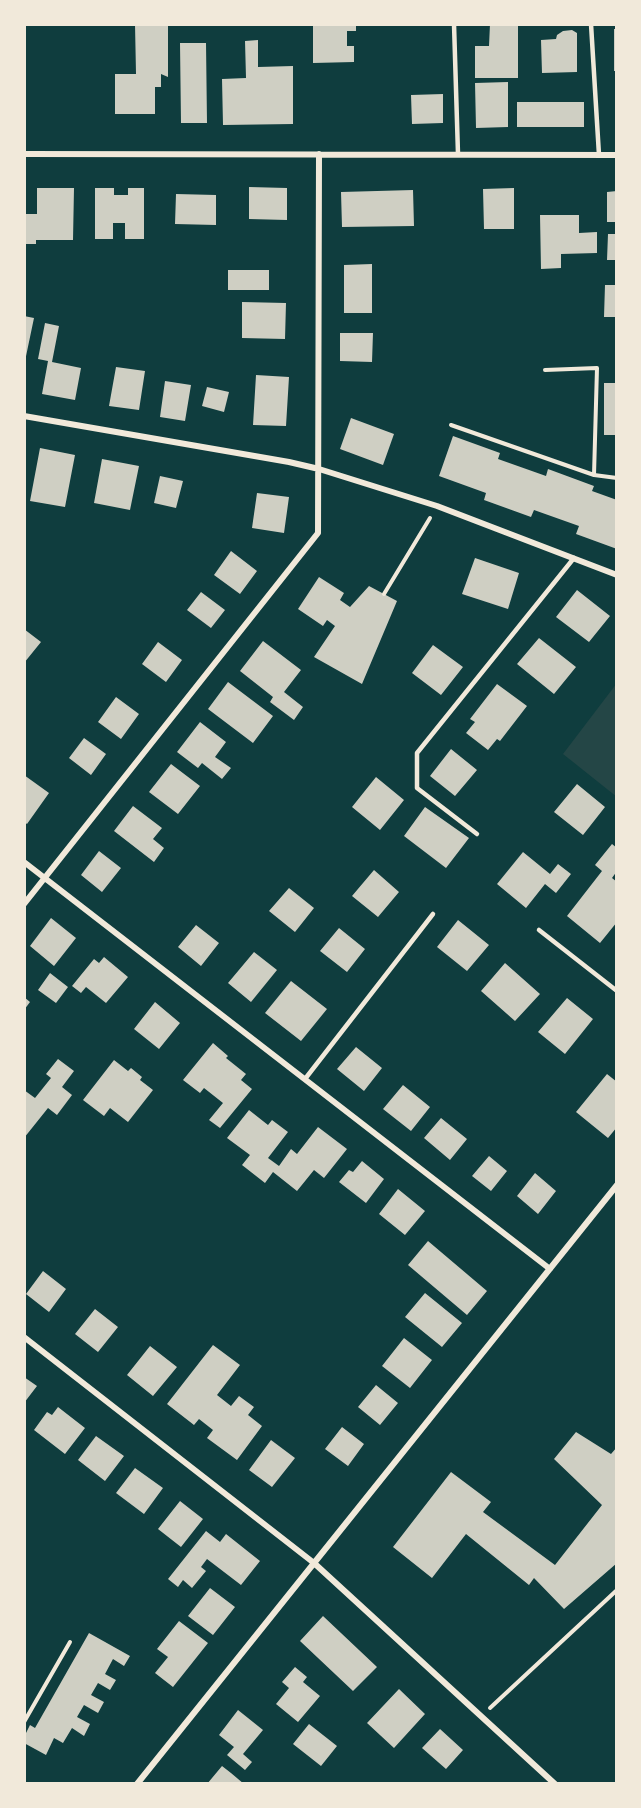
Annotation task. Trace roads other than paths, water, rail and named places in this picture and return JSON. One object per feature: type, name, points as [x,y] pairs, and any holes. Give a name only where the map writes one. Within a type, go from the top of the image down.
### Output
[{"type":"street","points":[[24,154],[617,155]]},
{"type":"street","points":[[24,904],[318,533],[319,154]]},
{"type":"street","points":[[24,416],[319,469],[437,506],[617,575]]},
{"type":"street","points":[[24,862],[550,1269]]},
{"type":"street","points":[[137,1784],[617,1185]]},
{"type":"street","points":[[24,1337],[314,1563],[555,1784]]},
{"type":"lane","points":[[454,24],[458,154]]},
{"type":"lane","points":[[591,24],[599,155]]},
{"type":"lane","points":[[477,834],[417,788],[417,753],[574,558]]},
{"type":"lane","points":[[305,1079],[433,914]]},
{"type":"lane","points":[[539,930],[617,991]]}]
